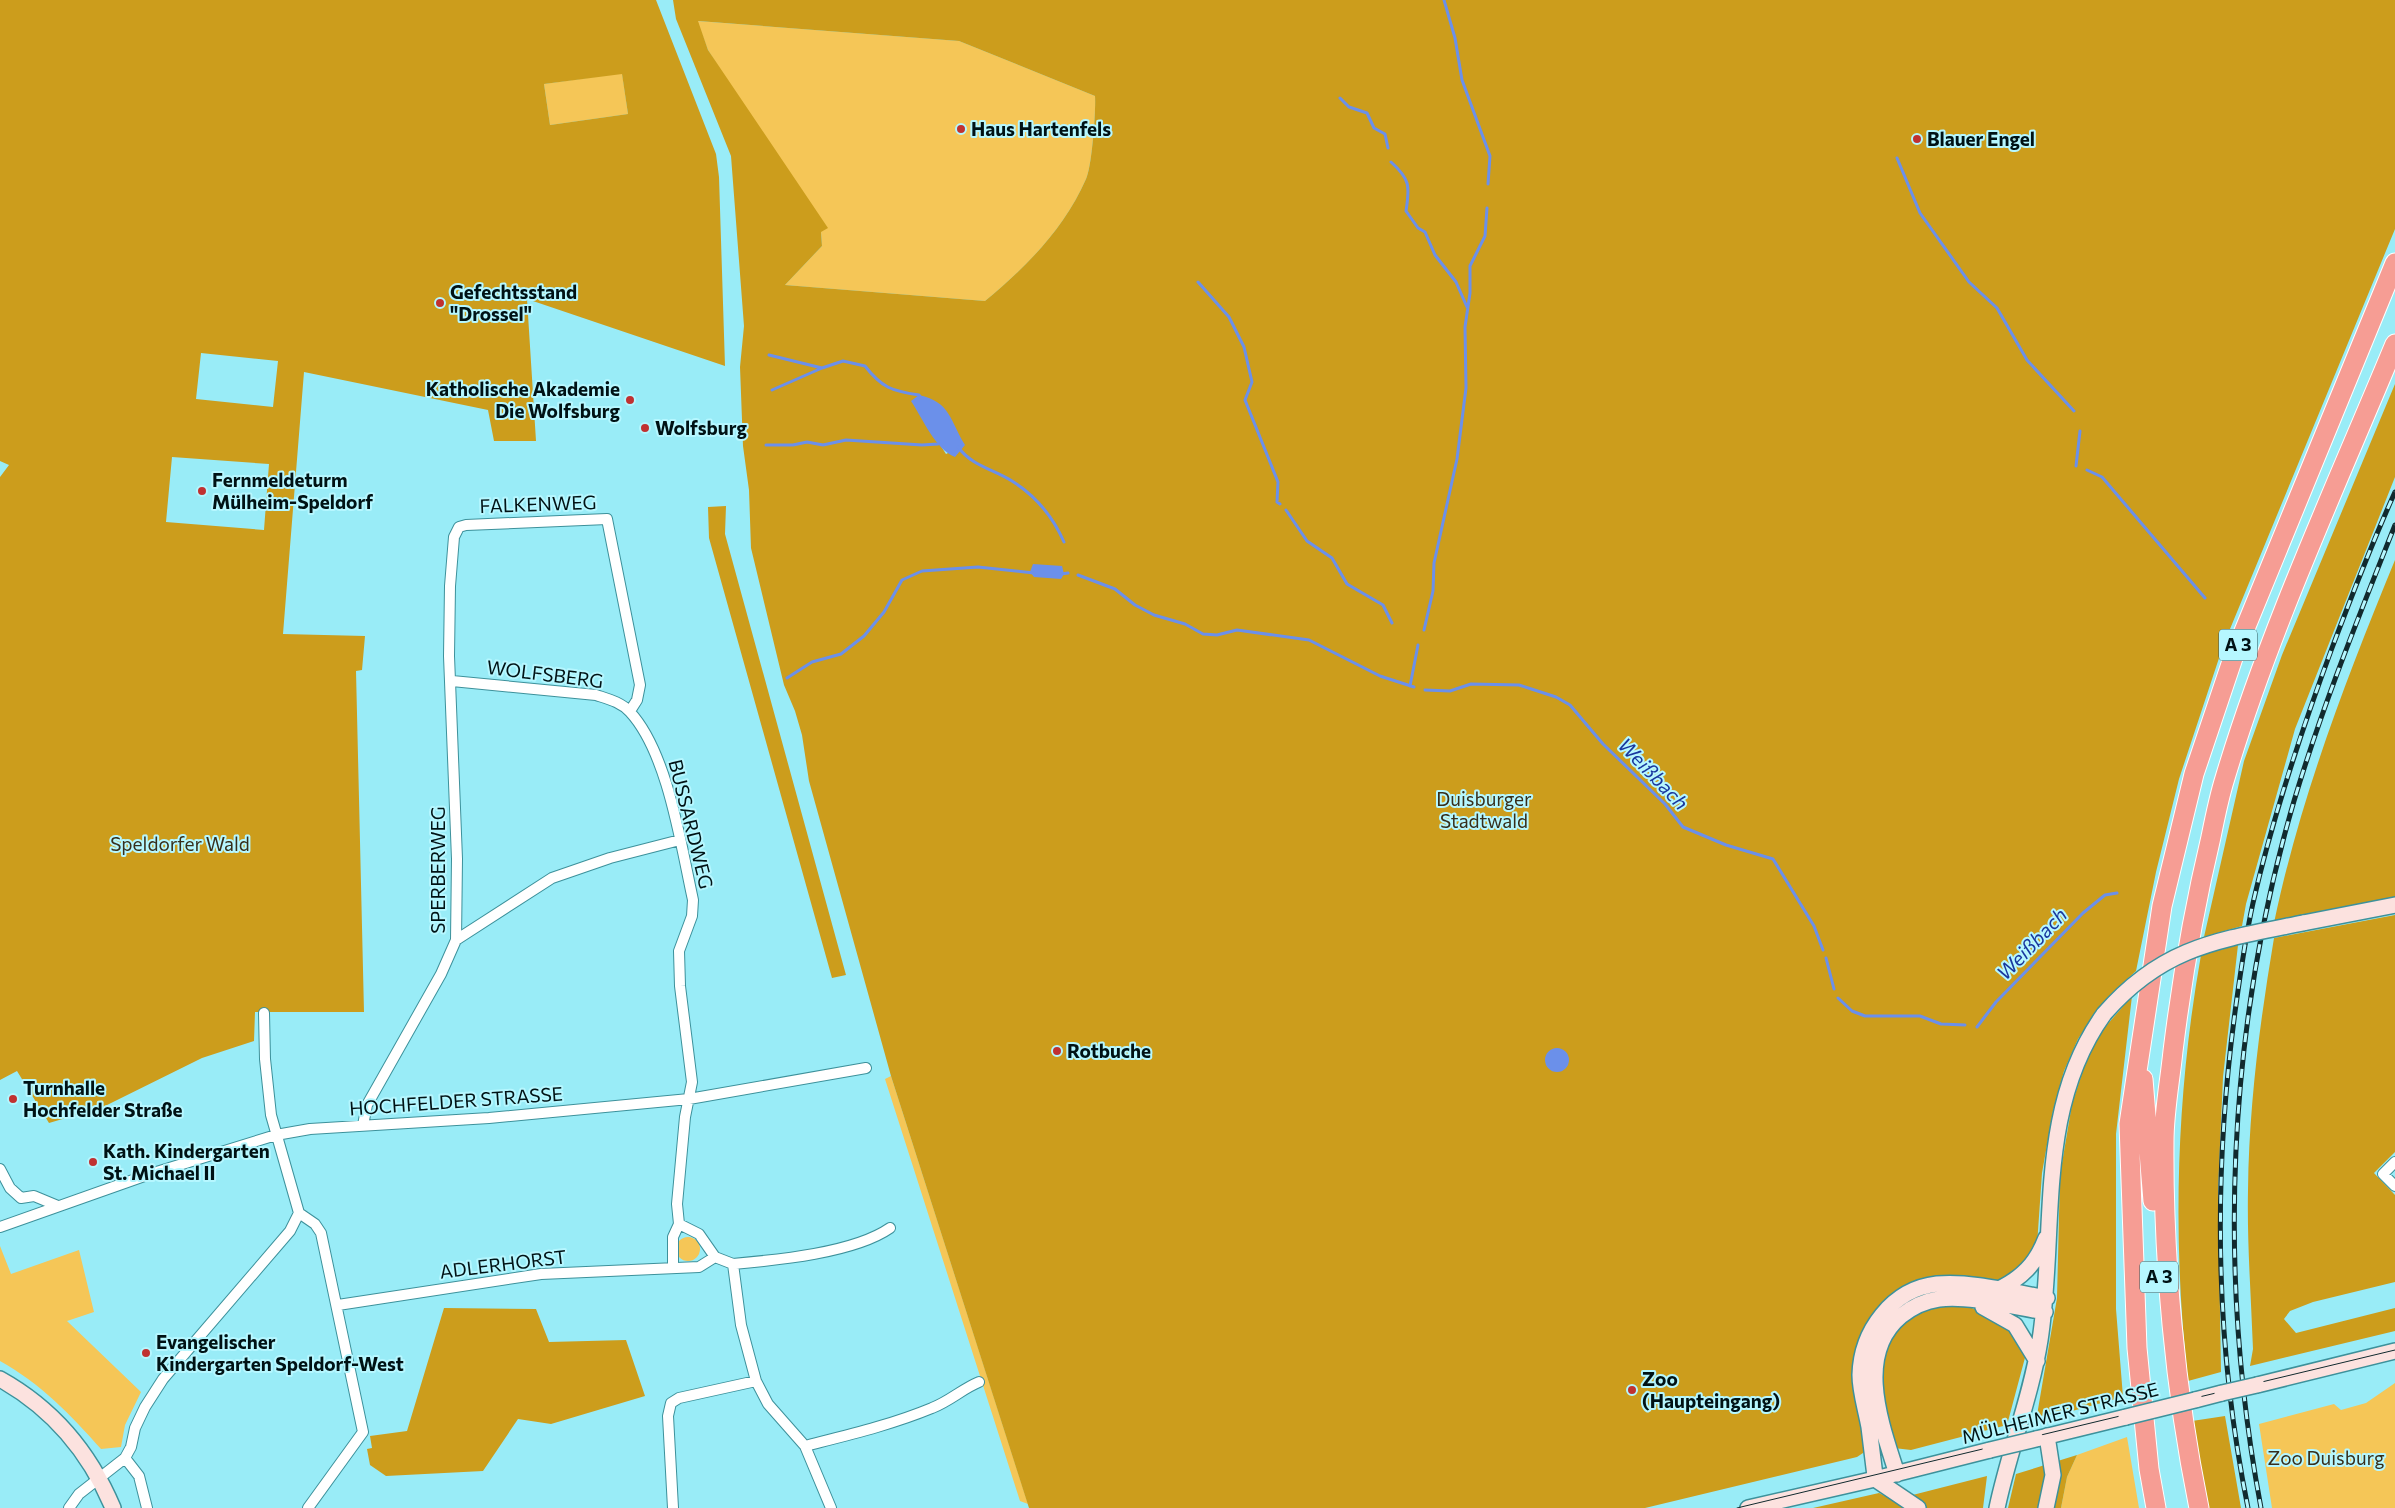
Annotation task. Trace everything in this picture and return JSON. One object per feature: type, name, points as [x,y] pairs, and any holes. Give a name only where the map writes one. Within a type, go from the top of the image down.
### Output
[{"type":"highway","name":"A 3","points":[[2185,1508],[2163,1357],[2159,1270],[2140,1045],[2162,906],[2194,774],[2233,658],[2395,263]]},
{"type":"highway","name":"A 3","points":[[2199,1508],[2190,1467],[2176,1356],[2166,1232],[2164,1138],[2179,998],[2194,907],[2224,779],[2267,657],[2395,344]]},
{"type":"highway","points":[[2140,1045],[2129,1124],[2132,1235],[2137,1348],[2149,1469],[2156,1508]]},
{"type":"main road","points":[[1997,1508],[2037,1360],[2046,1305],[2051,1176],[2066,1092],[2082,1050],[2104,1014],[2118,998],[2146,973],[2184,952],[2241,934],[2395,905]]},
{"type":"main road","points":[[1997,1290],[2014,1282],[2027,1272],[2042,1249],[2048,1232]]},
{"type":"main road","points":[[1918,1508],[1876,1479],[1860,1377],[1866,1342],[1878,1320],[1897,1300],[1923,1288],[1947,1285],[1997,1290],[2046,1305]]},
{"type":"main road","points":[[1897,1474],[1875,1386],[1875,1366],[1879,1347],[1895,1321],[1916,1306],[1938,1299],[2046,1305]]},
{"type":"main road","points":[[1968,1300],[2004,1318],[2015,1326],[2037,1360]]},
{"type":"main road","name":"MÜLHEIMER STRASSE","points":[[1748,1508],[1897,1474],[2390,1353]]},
{"type":"main road","points":[[0,1379],[43,1408],[68,1434],[99,1478],[113,1508]]},
{"type":"main road","points":[[2042,1437],[2053,1475],[2046,1508]]},
{"type":"street","name":"FALKENWEG","points":[[452,682],[449,656],[450,586],[454,537],[459,527],[466,525],[606,519],[640,685],[637,700],[630,712]]},
{"type":"street","name":"WOLFSBERG","points":[[452,682],[596,695],[618,702],[630,712]]},
{"type":"street","name":"SPERBERWEG","points":[[364,1125],[368,1105],[441,974],[456,940],[457,858],[452,682]]},
{"type":"street","name":"BUSSARDWEG","points":[[630,712],[656,755],[672,806],[693,900],[692,916],[683,938],[679,959],[692,1082],[677,1204],[678,1224],[673,1237],[672,1268]]},
{"type":"street","points":[[456,940],[552,878],[610,858],[680,840]]},
{"type":"street","points":[[264,1013],[265,1059],[271,1115],[299,1213],[315,1224],[321,1232],[338,1305],[363,1432],[308,1508]]},
{"type":"street","name":"HOCHFELDER STRASSE","points":[[0,1227],[58,1206],[276,1135],[310,1129],[461,1120],[689,1099],[866,1068]]},
{"type":"street","points":[[2395,1162],[2383,1174],[2395,1186]]},
{"type":"street","points":[[0,1169],[10,1188],[21,1198],[34,1196],[58,1206]]},
{"type":"street","points":[[69,1508],[79,1494],[125,1458],[131,1447],[135,1428],[145,1407],[163,1379],[290,1231],[299,1213]]},
{"type":"street","points":[[678,1224],[699,1234],[715,1257],[733,1264],[772,1260],[823,1251],[877,1237],[890,1228]]},
{"type":"street","name":"ADLERHORST","points":[[338,1305],[541,1274],[699,1267],[715,1257]]},
{"type":"street","points":[[733,1264],[741,1325],[756,1381],[768,1404],[805,1446],[831,1508]]},
{"type":"street","points":[[673,1508],[668,1416],[671,1403],[680,1398],[756,1381]]},
{"type":"street","points":[[805,1446],[872,1429],[930,1409],[952,1399],[963,1388],[979,1382]]},
{"type":"street","points":[[125,1458],[139,1476],[147,1508]]},
{"type":"green space","name":"Speldorfer Wald","points":[[0,0],[656,0],[716,154],[719,177],[725,366],[527,299],[536,441],[494,441],[488,410],[304,372],[283,634],[365,636],[362,670],[356,671],[364,1012],[255,1012],[254,1041],[202,1058],[103,1107],[49,1123],[17,1071],[0,1080],[0,477],[9,465],[0,461]],"holes":[[[622,74],[628,114],[550,125],[544,84]],[[201,353],[278,361],[273,407],[196,399]],[[172,457],[269,464],[264,530],[166,522]]]},
{"type":"green space","name":"Duisburger Stadtwald","points":[[673,0],[2395,0],[2395,229],[2223,646],[2179,779],[2156,872],[2136,971],[2098,1009],[2078,1039],[2064,1071],[2053,1111],[2042,1173],[2037,1245],[2031,1258],[2005,1279],[1995,1282],[1936,1280],[1866,1330],[1865,1447],[1863,1453],[1857,1457],[1645,1508],[1029,1508],[891,1076],[809,781],[802,735],[795,711],[784,685],[751,548],[749,490],[743,446],[740,367],[744,326],[731,156],[676,19]],"holes":[[[698,21],[959,41],[1095,96],[1092,151],[1086,179],[1067,214],[1043,246],[1015,275],[985,301],[785,285],[822,246],[821,232],[828,228],[708,50]],[[912,401],[957,433],[964,445],[946,454]]]},
{"type":"green space","points":[[697,21],[959,41],[1095,96],[1092,151],[1086,179],[1067,214],[1043,246],[1015,275],[985,301],[785,285],[822,246],[821,232],[708,50]]},
{"type":"green space","points":[[622,73],[628,114],[550,125],[544,84]]},
{"type":"green space","points":[[2395,384],[2395,477],[2295,729],[2246,904],[2242,926],[2204,937],[2244,761],[2282,655]]},
{"type":"green space","points":[[726,506],[725,534],[846,975],[832,978],[709,538],[708,507]]},
{"type":"green space","points":[[2395,560],[2395,899],[2274,923],[2297,830],[2326,738]]},
{"type":"green space","points":[[2395,915],[2395,1152],[2374,1173],[2395,1195],[2395,1282],[2313,1302],[2290,1311],[2284,1319],[2296,1333],[2395,1308],[2395,1331],[2250,1366],[2253,1349],[2248,1210],[2249,1158],[2260,1032],[2274,938]]},
{"type":"green space","points":[[2238,945],[2223,1077],[2218,1190],[2221,1372],[2188,1381],[2183,1328],[2178,1221],[2179,1168],[2186,1061],[2201,955]]},
{"type":"green space","points":[[2132,996],[2116,1134],[2116,1309],[2123,1397],[2036,1421],[2057,1298],[2060,1175],[2072,1104],[2086,1061],[2099,1034]]},
{"type":"green space","points":[[891,1076],[1028,1504],[1020,1501],[885,1079]]},
{"type":"green space","points":[[688,1237],[696,1241],[700,1249],[696,1257],[688,1261],[680,1257],[676,1249],[680,1241]]},
{"type":"green space","points":[[0,1246],[11,1274],[79,1250],[94,1312],[67,1321],[141,1392],[125,1425],[121,1447],[101,1449],[54,1400],[28,1379],[0,1361]]},
{"type":"green space","points":[[1938,1305],[1967,1306],[1979,1311],[2012,1331],[2026,1354],[2007,1425],[1911,1450],[1894,1448],[1882,1383],[1883,1363],[1887,1345],[1897,1329],[1914,1316]]},
{"type":"green space","points":[[444,1308],[536,1309],[549,1342],[626,1340],[645,1396],[551,1424],[518,1419],[483,1471],[386,1476],[370,1465],[367,1449],[372,1448],[370,1436],[407,1431]]},
{"type":"green space","name":"Zoo Duisburg","points":[[2395,1383],[2395,1508],[2272,1508],[2259,1424],[2334,1404],[2341,1410],[2366,1403]]},
{"type":"green space","points":[[2225,1416],[2241,1508],[2206,1508],[2192,1421]]},
{"type":"green space","points":[[2127,1437],[2139,1508],[2061,1508],[2067,1477],[2077,1455]]},
{"type":"green space","points":[[2077,1455],[2067,1477],[2061,1508],[2008,1508],[2016,1474]]},
{"type":"green space","points":[[1987,1476],[1983,1508],[1813,1508],[1879,1493],[1893,1500]]},
{"type":"water","points":[[919,395],[938,402],[948,414],[965,445],[955,457],[935,441],[911,401]]},
{"type":"water","points":[[1033,564],[1062,566],[1064,574],[1061,579],[1034,577],[1030,572]]},
{"type":"water","points":[[1557,1048],[1562,1049],[1568,1055],[1568,1065],[1562,1071],[1557,1072],[1552,1071],[1546,1065],[1545,1060],[1546,1055],[1552,1049]]},
{"type":"waterway","points":[[1444,0],[1455,38],[1462,80],[1490,156],[1488,184]]},
{"type":"waterway","points":[[1340,98],[1349,107],[1367,113],[1374,128],[1385,134],[1388,148]]},
{"type":"waterway","points":[[1897,158],[1920,213],[1969,282],[1997,308],[2027,360],[2074,411]]},
{"type":"waterway","points":[[1391,162],[1402,173],[1407,183],[1406,211],[1418,228],[1425,232],[1435,255],[1456,282],[1467,307]]},
{"type":"waterway","points":[[1424,630],[1433,591],[1434,563],[1457,459],[1466,388],[1465,327],[1470,293],[1470,266],[1485,236],[1487,208]]},
{"type":"waterway","points":[[1198,282],[1229,317],[1244,347],[1252,382],[1245,400],[1278,482],[1277,502],[1280,504]]},
{"type":"waterway","points":[[769,355],[822,368],[843,361],[865,366],[882,384],[895,390],[919,395],[921,398]]},
{"type":"waterway","points":[[772,390],[822,368]]},
{"type":"waterway","points":[[2076,466],[2080,431]]},
{"type":"waterway","points":[[766,445],[793,445],[807,442],[823,445],[846,440],[922,445],[938,444]]},
{"type":"waterway","points":[[958,447],[976,463],[1005,477],[1029,493],[1055,524],[1064,542]]},
{"type":"waterway","points":[[2087,470],[2102,477],[2205,598]]},
{"type":"waterway","points":[[1286,510],[1307,541],[1332,558],[1347,584],[1383,605],[1392,623]]},
{"type":"waterway","points":[[787,678],[812,662],[841,654],[864,636],[884,612],[902,580],[922,571],[978,567],[1034,573]]},
{"type":"waterway","points":[[1061,574],[1068,573]]},
{"type":"waterway","points":[[1078,575],[1115,589],[1135,605],[1154,615],[1185,624],[1203,634],[1217,635],[1237,630],[1309,640],[1380,676],[1414,687]]},
{"type":"waterway","points":[[1410,686],[1418,645]]},
{"type":"waterway","name":"Weißbach","points":[[1425,690],[1450,691],[1471,684],[1519,685],[1556,697],[1570,705],[1603,744],[1665,804],[1683,827],[1726,845],[1773,859],[1814,926],[1823,950]]},
{"type":"waterway","name":"Weißbach","points":[[1977,1027],[1996,1002],[2083,913],[2105,895],[2117,893]]},
{"type":"waterway","name":"Weißbach","points":[[1826,958],[1834,989]]},
{"type":"waterway","name":"Weißbach","points":[[1838,998],[1852,1011],[1865,1016],[1920,1016],[1941,1024],[1965,1025]]},
{"type":"tram line","points":[[1737,1508],[2395,1350]]},
{"type":"railway","points":[[2248,1508],[2237,1447],[2229,1385],[2221,1260],[2223,1136],[2235,1012],[2253,903],[2269,838],[2288,774],[2332,648],[2362,569],[2395,492]]},
{"type":"railway","points":[[2261,1508],[2247,1420],[2238,1331],[2234,1242],[2236,1153],[2243,1064],[2254,975],[2272,888],[2294,801],[2342,662],[2395,525]]},
{"type":"place","name":"Haus Hartenfels","points":[[961,129]]},
{"type":"place","name":"Blauer Engel","points":[[1917,139]]},
{"type":"place","name":"Gefechtsstand \"Drossel\"","points":[[440,303]]},
{"type":"place","name":"Katholische Akademie Die Wolfsburg","points":[[630,400]]},
{"type":"place","name":"Wolfsburg","points":[[645,428]]},
{"type":"place","name":"Fernmeldeturm Mülheim-Speldorf","points":[[202,491]]},
{"type":"place","name":"Rotbuche","points":[[1057,1051]]},
{"type":"place","name":"Turnhalle Hochfelder Straße","points":[[13,1099]]},
{"type":"place","name":"Kath. Kindergarten St. Michael II","points":[[93,1162]]},
{"type":"place","name":"Evangelischer Kindergarten Speldorf-West","points":[[146,1353]]},
{"type":"place","name":"Zoo (Haupteingang)","points":[[1632,1390]]}]
